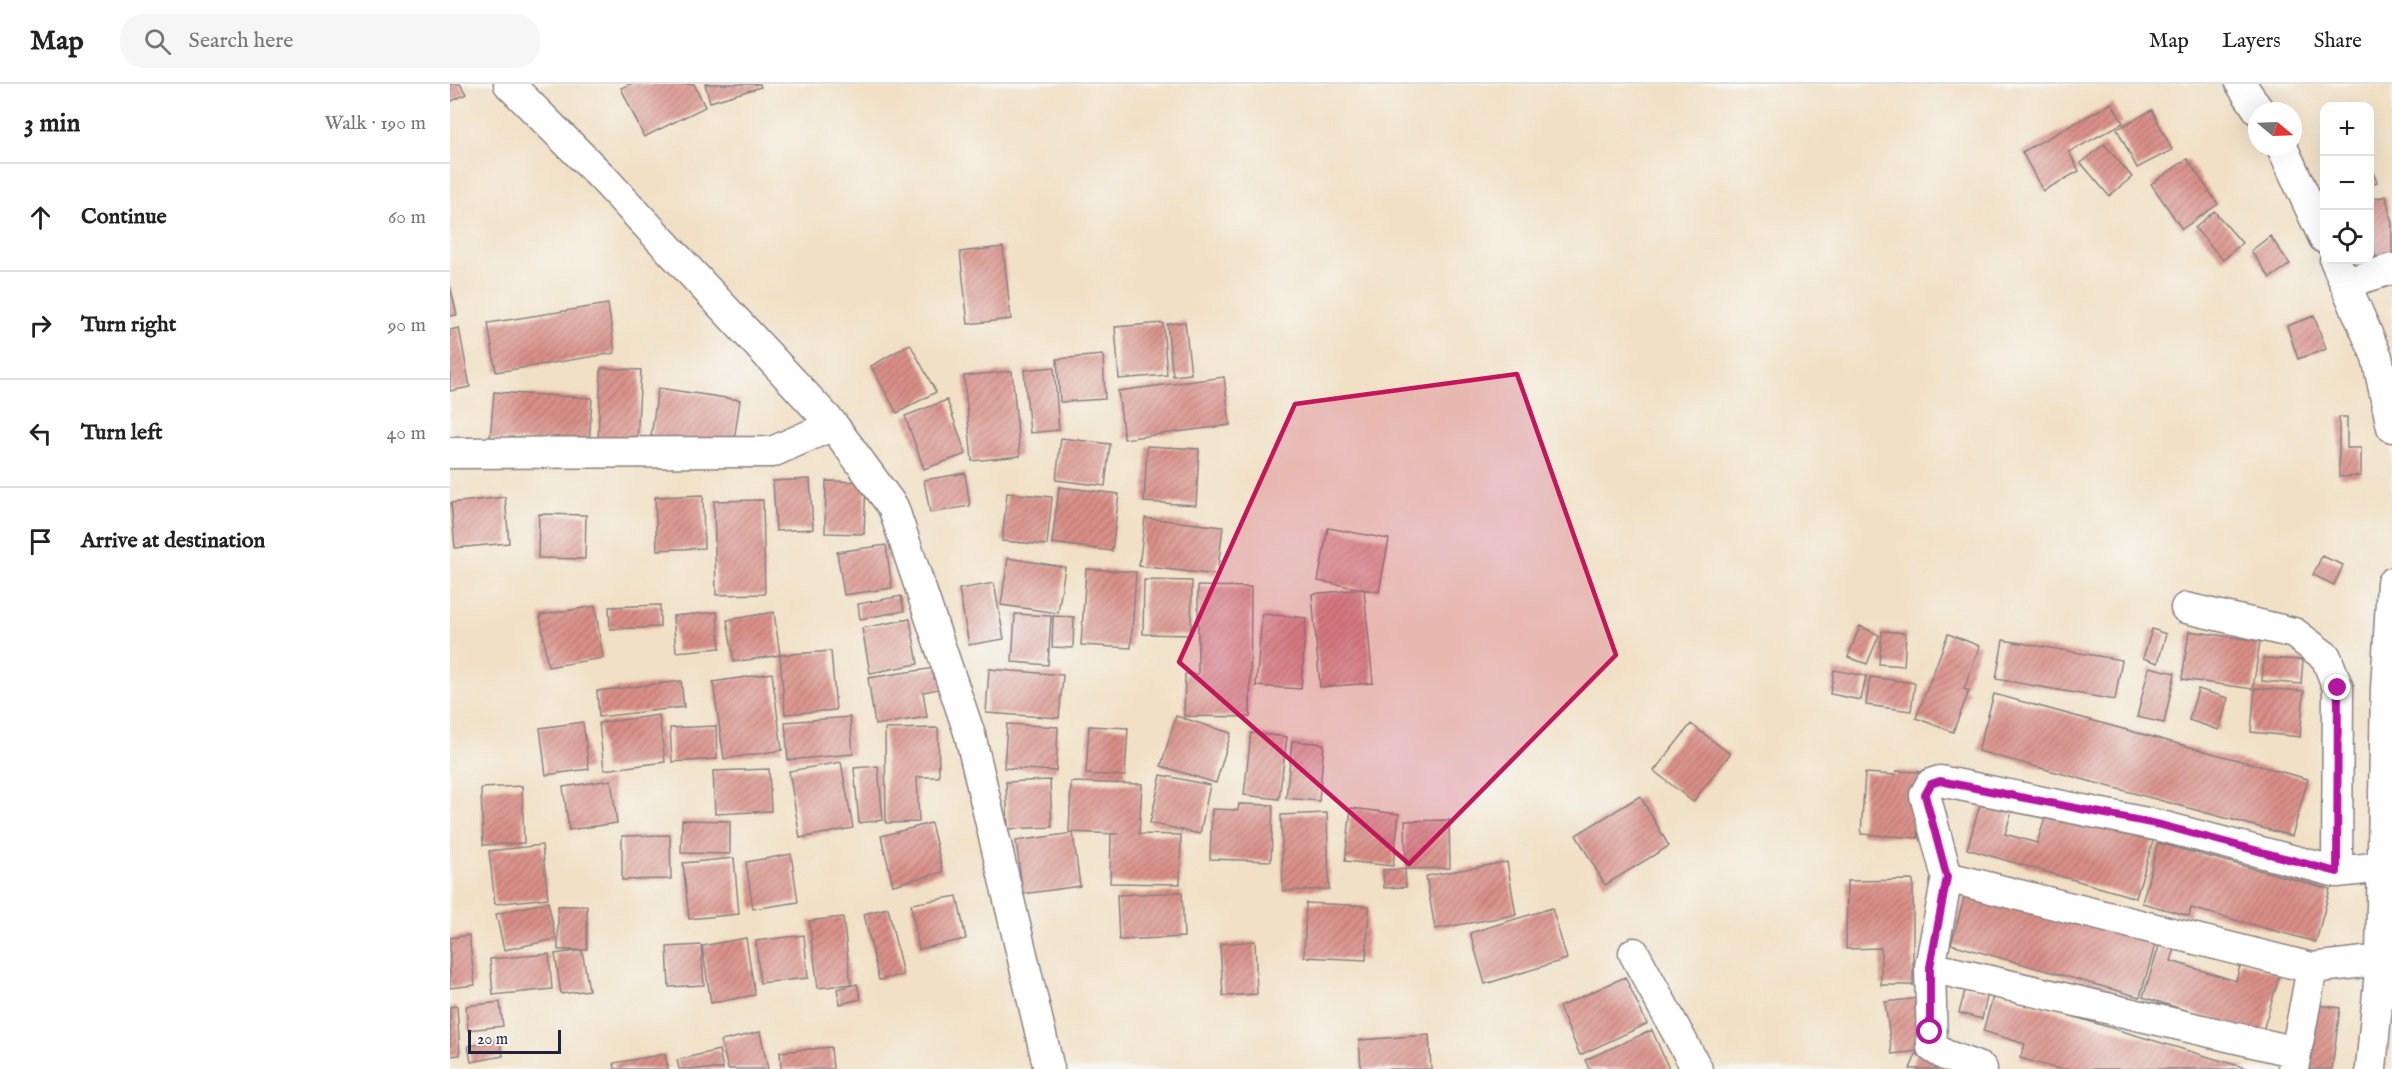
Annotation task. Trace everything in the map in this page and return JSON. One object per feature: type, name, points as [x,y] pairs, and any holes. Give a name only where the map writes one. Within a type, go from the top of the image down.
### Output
[{"type":"street","points":[[510,84],[603,177],[833,425],[892,507],[970,735],[1049,1069]]},
{"type":"street","points":[[2241,84],[2253,102]]},
{"type":"street","points":[[2286,156],[2320,227]]},
{"type":"street","points":[[2392,269],[2340,271],[2377,357],[2392,427]]},
{"type":"street","points":[[450,453],[771,452],[833,425]]},
{"type":"street","points":[[2371,1069],[2381,960],[2385,689],[2392,583]]},
{"type":"street","points":[[2186,608],[2294,633],[2326,657],[2338,688],[2337,872]]},
{"type":"street","points":[[1982,1069],[1945,1055],[1932,1047],[1930,967],[1947,877],[1925,795],[1931,784],[1940,781],[2161,825],[2337,872],[2383,867]]},
{"type":"street","points":[[1947,877],[2312,968],[2381,960]]},
{"type":"street","points":[[1634,953],[1697,1069]]},
{"type":"street","points":[[1930,967],[2294,1061],[2312,968]]},
{"type":"highlighted area","points":[[1517,374],[1616,655],[1409,864],[1179,662],[1295,404]]},
{"type":"building","points":[[450,84],[460,84],[466,94],[450,102]]},
{"type":"building","points":[[630,84],[694,84],[705,107],[644,137],[621,88]]},
{"type":"building","points":[[705,84],[760,84],[761,87],[710,102]]},
{"type":"building","points":[[2112,103],[2123,123],[2069,152],[2079,171],[2043,191],[2022,152]]},
{"type":"building","points":[[2152,110],[2172,150],[2137,168],[2117,129]]},
{"type":"building","points":[[2104,144],[2132,177],[2109,196],[2081,163]]},
{"type":"building","points":[[2187,159],[2218,204],[2182,229],[2151,184]]},
{"type":"building","points":[[2386,196],[2392,224],[2392,255],[2376,259],[2374,250],[2374,199]]},
{"type":"building","points":[[2214,211],[2242,243],[2223,260],[2195,228]]},
{"type":"building","points":[[2270,236],[2290,264],[2270,278],[2251,251]]},
{"type":"building","points":[[1003,247],[1011,319],[968,324],[960,252]]},
{"type":"building","points":[[450,285],[457,315],[450,316]]},
{"type":"building","points":[[608,304],[615,353],[496,372],[488,323]]},
{"type":"building","points":[[2314,316],[2326,349],[2298,359],[2287,326]]},
{"type":"building","points":[[1185,322],[1191,374],[1173,376],[1167,324]]},
{"type":"building","points":[[1163,323],[1167,375],[1119,379],[1115,327]]},
{"type":"building","points":[[459,328],[470,387],[450,391],[450,330]]},
{"type":"building","points":[[910,344],[936,392],[897,413],[871,366]]},
{"type":"building","points":[[1103,355],[1105,399],[1060,402],[1057,359]]},
{"type":"building","points":[[1054,367],[1059,430],[1030,433],[1024,370]]},
{"type":"building","points":[[601,368],[641,370],[637,442],[598,440]]},
{"type":"building","points":[[1012,371],[1020,456],[972,461],[964,376]]},
{"type":"building","points":[[1224,377],[1230,425],[1124,439],[1118,391]]},
{"type":"building","points":[[658,388],[740,400],[733,448],[651,436]]},
{"type":"building","points":[[494,392],[592,398],[589,445],[490,439]]},
{"type":"building","points":[[947,400],[966,454],[924,469],[905,416]]},
{"type":"building","points":[[2339,417],[2347,417],[2347,448],[2361,448],[2361,476],[2339,477]]},
{"type":"building","points":[[1061,438],[1110,444],[1105,486],[1056,480]]},
{"type":"building","points":[[1147,446],[1199,449],[1196,505],[1144,502]]},
{"type":"building","points":[[965,473],[970,506],[930,513],[924,480]]},
{"type":"building","points":[[810,479],[813,529],[776,531],[773,481]]},
{"type":"building","points":[[826,481],[866,482],[864,534],[825,533]]},
{"type":"building","points":[[1059,487],[1119,494],[1112,551],[1052,543]]},
{"type":"building","points":[[1007,493],[1052,497],[1047,545],[1002,541]]},
{"type":"building","points":[[703,495],[704,548],[657,550],[655,497]]},
{"type":"building","points":[[505,497],[509,543],[455,548],[451,503]]},
{"type":"building","points":[[763,500],[765,594],[716,595],[714,501]]},
{"type":"building","points":[[539,514],[586,515],[585,559],[538,558]]},
{"type":"building","points":[[1145,518],[1223,527],[1217,575],[1139,566]]},
{"type":"building","points":[[1328,528],[1389,539],[1379,592],[1318,581]]},
{"type":"building","points":[[886,545],[892,588],[844,595],[837,552]]},
{"type":"building","points":[[2322,556],[2343,565],[2334,585],[2313,575]]},
{"type":"building","points":[[1008,558],[1065,567],[1058,613],[1001,605]]},
{"type":"building","points":[[1086,569],[1136,572],[1131,648],[1081,645]]},
{"type":"building","points":[[1144,580],[1192,581],[1191,635],[1143,634]]},
{"type":"building","points":[[994,583],[1004,639],[969,645],[959,589]]},
{"type":"building","points":[[1198,586],[1251,587],[1250,717],[1184,716],[1185,674],[1198,674]]},
{"type":"building","points":[[1364,589],[1373,683],[1320,687],[1312,594]]},
{"type":"building","points":[[901,596],[904,611],[860,619],[858,604]]},
{"type":"building","points":[[660,605],[660,627],[610,629],[609,607]]},
{"type":"building","points":[[595,606],[603,658],[548,667],[540,615]]},
{"type":"building","points":[[717,612],[720,648],[676,652],[673,616]]},
{"type":"building","points":[[774,612],[780,655],[734,662],[727,620]]},
{"type":"building","points":[[1015,614],[1051,616],[1048,665],[1012,662]]},
{"type":"building","points":[[1262,614],[1306,618],[1301,689],[1256,686]]},
{"type":"building","points":[[1053,616],[1074,617],[1073,648],[1052,647]]},
{"type":"building","points":[[910,619],[918,664],[870,673],[862,628]]},
{"type":"building","points":[[1860,626],[1879,635],[1867,664],[1848,657]]},
{"type":"building","points":[[2152,629],[2166,634],[2158,663],[2143,658]]},
{"type":"building","points":[[1882,631],[1906,633],[1904,666],[1879,664]]},
{"type":"building","points":[[2189,631],[2260,641],[2253,689],[2182,679]]},
{"type":"building","points":[[1948,634],[1980,646],[1964,689],[1969,691],[1953,732],[1916,718]]},
{"type":"building","points":[[2003,640],[2122,660],[2115,700],[1996,679]]},
{"type":"building","points":[[831,651],[836,710],[785,714],[780,655]]},
{"type":"building","points":[[2264,658],[2303,660],[2301,684],[2262,681]]},
{"type":"building","points":[[941,667],[944,688],[923,692],[927,717],[875,725],[868,678]]},
{"type":"building","points":[[2149,667],[2175,673],[2164,723],[2137,717]]},
{"type":"building","points":[[989,669],[1063,675],[1059,718],[986,713]]},
{"type":"building","points":[[1834,670],[1866,676],[1861,700],[1830,694]]},
{"type":"building","points":[[772,673],[782,750],[724,759],[713,682]]},
{"type":"building","points":[[1870,677],[1915,683],[1911,711],[1866,705]]},
{"type":"building","points":[[681,681],[684,707],[599,717],[597,691]]},
{"type":"building","points":[[2255,688],[2304,691],[2300,737],[2251,732]]},
{"type":"building","points":[[2198,689],[2228,698],[2219,730],[2189,720]]},
{"type":"building","points":[[1994,694],[2308,779],[2292,836],[1978,751]]},
{"type":"building","points":[[659,715],[665,762],[604,770],[599,723]]},
{"type":"building","points":[[1176,716],[1231,733],[1216,783],[1161,766]]},
{"type":"building","points":[[850,717],[853,754],[788,760],[785,722]]},
{"type":"building","points":[[583,722],[589,769],[546,775],[540,728]]},
{"type":"building","points":[[1007,724],[1058,727],[1056,771],[1004,768]]},
{"type":"building","points":[[1691,724],[1730,754],[1693,802],[1654,771]]},
{"type":"building","points":[[716,726],[717,759],[672,762],[670,728]]},
{"type":"building","points":[[1089,726],[1128,728],[1125,776],[1086,774]]},
{"type":"building","points":[[938,728],[939,777],[917,777],[919,822],[886,823],[885,729]]},
{"type":"building","points":[[1251,733],[1287,737],[1279,799],[1244,795]]},
{"type":"building","points":[[1292,741],[1324,744],[1319,801],[1286,798]]},
{"type":"building","points":[[841,762],[853,828],[800,838],[789,771]]},
{"type":"building","points":[[878,766],[883,820],[859,823],[854,768]]},
{"type":"building","points":[[769,769],[771,811],[715,814],[713,771]]},
{"type":"building","points":[[1896,771],[1921,772],[1918,838],[1861,834],[1865,773],[1896,775]]},
{"type":"building","points":[[1161,775],[1210,785],[1200,834],[1150,823]]},
{"type":"building","points":[[611,780],[617,823],[569,830],[563,787]]},
{"type":"building","points":[[1050,780],[1052,827],[1008,829],[1006,782]]},
{"type":"building","points":[[1071,782],[1142,784],[1139,834],[1181,835],[1180,884],[1110,883],[1111,834],[1118,834],[1069,832]]},
{"type":"building","points":[[522,786],[524,843],[483,845],[481,788]]},
{"type":"building","points":[[1640,796],[1669,846],[1605,885],[1576,835]]},
{"type":"building","points":[[1982,798],[2013,807],[2005,834],[2037,843],[2048,809],[2153,841],[2136,898],[1967,849]]},
{"type":"building","points":[[1239,804],[1273,805],[1271,861],[1210,859],[1212,809],[1238,810]]},
{"type":"building","points":[[1351,808],[1399,814],[1393,866],[1345,861]]},
{"type":"building","points":[[1327,813],[1329,889],[1283,891],[1281,815]]},
{"type":"building","points":[[682,820],[730,821],[730,854],[681,853]]},
{"type":"building","points":[[1449,820],[1450,868],[1406,869],[1405,821]]},
{"type":"building","points":[[931,823],[943,872],[893,885],[881,836]]},
{"type":"building","points":[[1073,833],[1080,886],[1023,894],[1016,841]]},
{"type":"building","points":[[670,835],[671,879],[622,880],[622,836]]},
{"type":"building","points":[[2158,843],[2330,889],[2316,942],[2191,908],[2189,916],[2142,903]]},
{"type":"building","points":[[542,845],[548,898],[495,904],[489,851]]},
{"type":"building","points":[[791,854],[798,902],[753,909],[746,862]]},
{"type":"building","points":[[734,858],[739,914],[689,919],[683,863]]},
{"type":"building","points":[[1507,862],[1516,915],[1435,929],[1426,876]]},
{"type":"building","points":[[1405,869],[1406,887],[1384,888],[1383,870]]},
{"type":"building","points":[[1913,880],[1913,985],[1881,985],[1881,948],[1846,949],[1847,881]]},
{"type":"building","points":[[1967,888],[2156,942],[2140,997],[1951,944]]},
{"type":"building","points":[[1182,892],[1184,937],[1119,940],[1117,895]]},
{"type":"building","points":[[957,896],[966,939],[919,949],[911,904]]},
{"type":"building","points":[[548,902],[556,939],[504,950],[496,914]]},
{"type":"building","points":[[1306,903],[1369,906],[1366,960],[1304,957]]},
{"type":"building","points":[[558,906],[587,906],[587,949],[558,950]]},
{"type":"building","points":[[888,908],[903,975],[879,980],[864,914]]},
{"type":"building","points":[[1552,908],[1567,959],[1485,984],[1470,933]]},
{"type":"building","points":[[843,917],[851,984],[818,988],[809,921]]},
{"type":"building","points":[[469,935],[475,985],[450,988],[450,938]]},
{"type":"building","points":[[804,935],[808,978],[760,983],[756,941]]},
{"type":"building","points":[[2162,937],[2177,942],[2171,961],[2236,981],[2241,962],[2280,974],[2262,1034],[2143,997]]},
{"type":"building","points":[[746,938],[755,995],[711,1003],[702,946]]},
{"type":"building","points":[[1255,941],[1257,994],[1223,996],[1220,944]]},
{"type":"building","points":[[701,945],[704,985],[669,987],[667,947]]},
{"type":"building","points":[[582,950],[589,990],[561,994],[555,954]]},
{"type":"building","points":[[549,954],[552,989],[493,995],[490,959]]},
{"type":"building","points":[[1625,977],[1647,1024],[1580,1055],[1559,1007]]},
{"type":"building","points":[[857,984],[861,999],[840,1004],[837,989]]},
{"type":"building","points":[[1966,987],[1988,992],[1982,1019],[1959,1013]]},
{"type":"building","points":[[1994,993],[2246,1069],[2058,1069],[2020,1058],[2025,1044],[1983,1031]]},
{"type":"building","points":[[1919,998],[1926,1050],[1892,1054],[1885,1002]]},
{"type":"building","points":[[500,1002],[503,1026],[468,1030],[466,1006]]},
{"type":"building","points":[[2309,1004],[2340,1008],[2332,1069],[2301,1069]]},
{"type":"building","points":[[457,1006],[460,1055],[450,1056],[450,1007]]},
{"type":"building","points":[[1652,1030],[1669,1069],[1589,1069],[1585,1060]]},
{"type":"building","points":[[760,1032],[768,1069],[728,1069],[721,1041]]},
{"type":"building","points":[[1429,1035],[1431,1069],[1361,1069],[1359,1040]]},
{"type":"building","points":[[500,1041],[503,1056],[471,1062],[468,1046]]},
{"type":"building","points":[[831,1047],[833,1069],[781,1069],[780,1052]]},
{"type":"building","points":[[719,1050],[723,1069],[679,1069],[677,1060]]},
{"type":"building","points":[[1917,1052],[1958,1069],[1910,1069]]},
{"type":"building","points":[[665,1054],[668,1069],[615,1069],[614,1063]]},
{"type":"route","points":[[1930,1032],[1930,967],[1947,877],[1925,795],[1931,784],[1940,781],[2161,825],[2337,872],[2338,688]]}]
